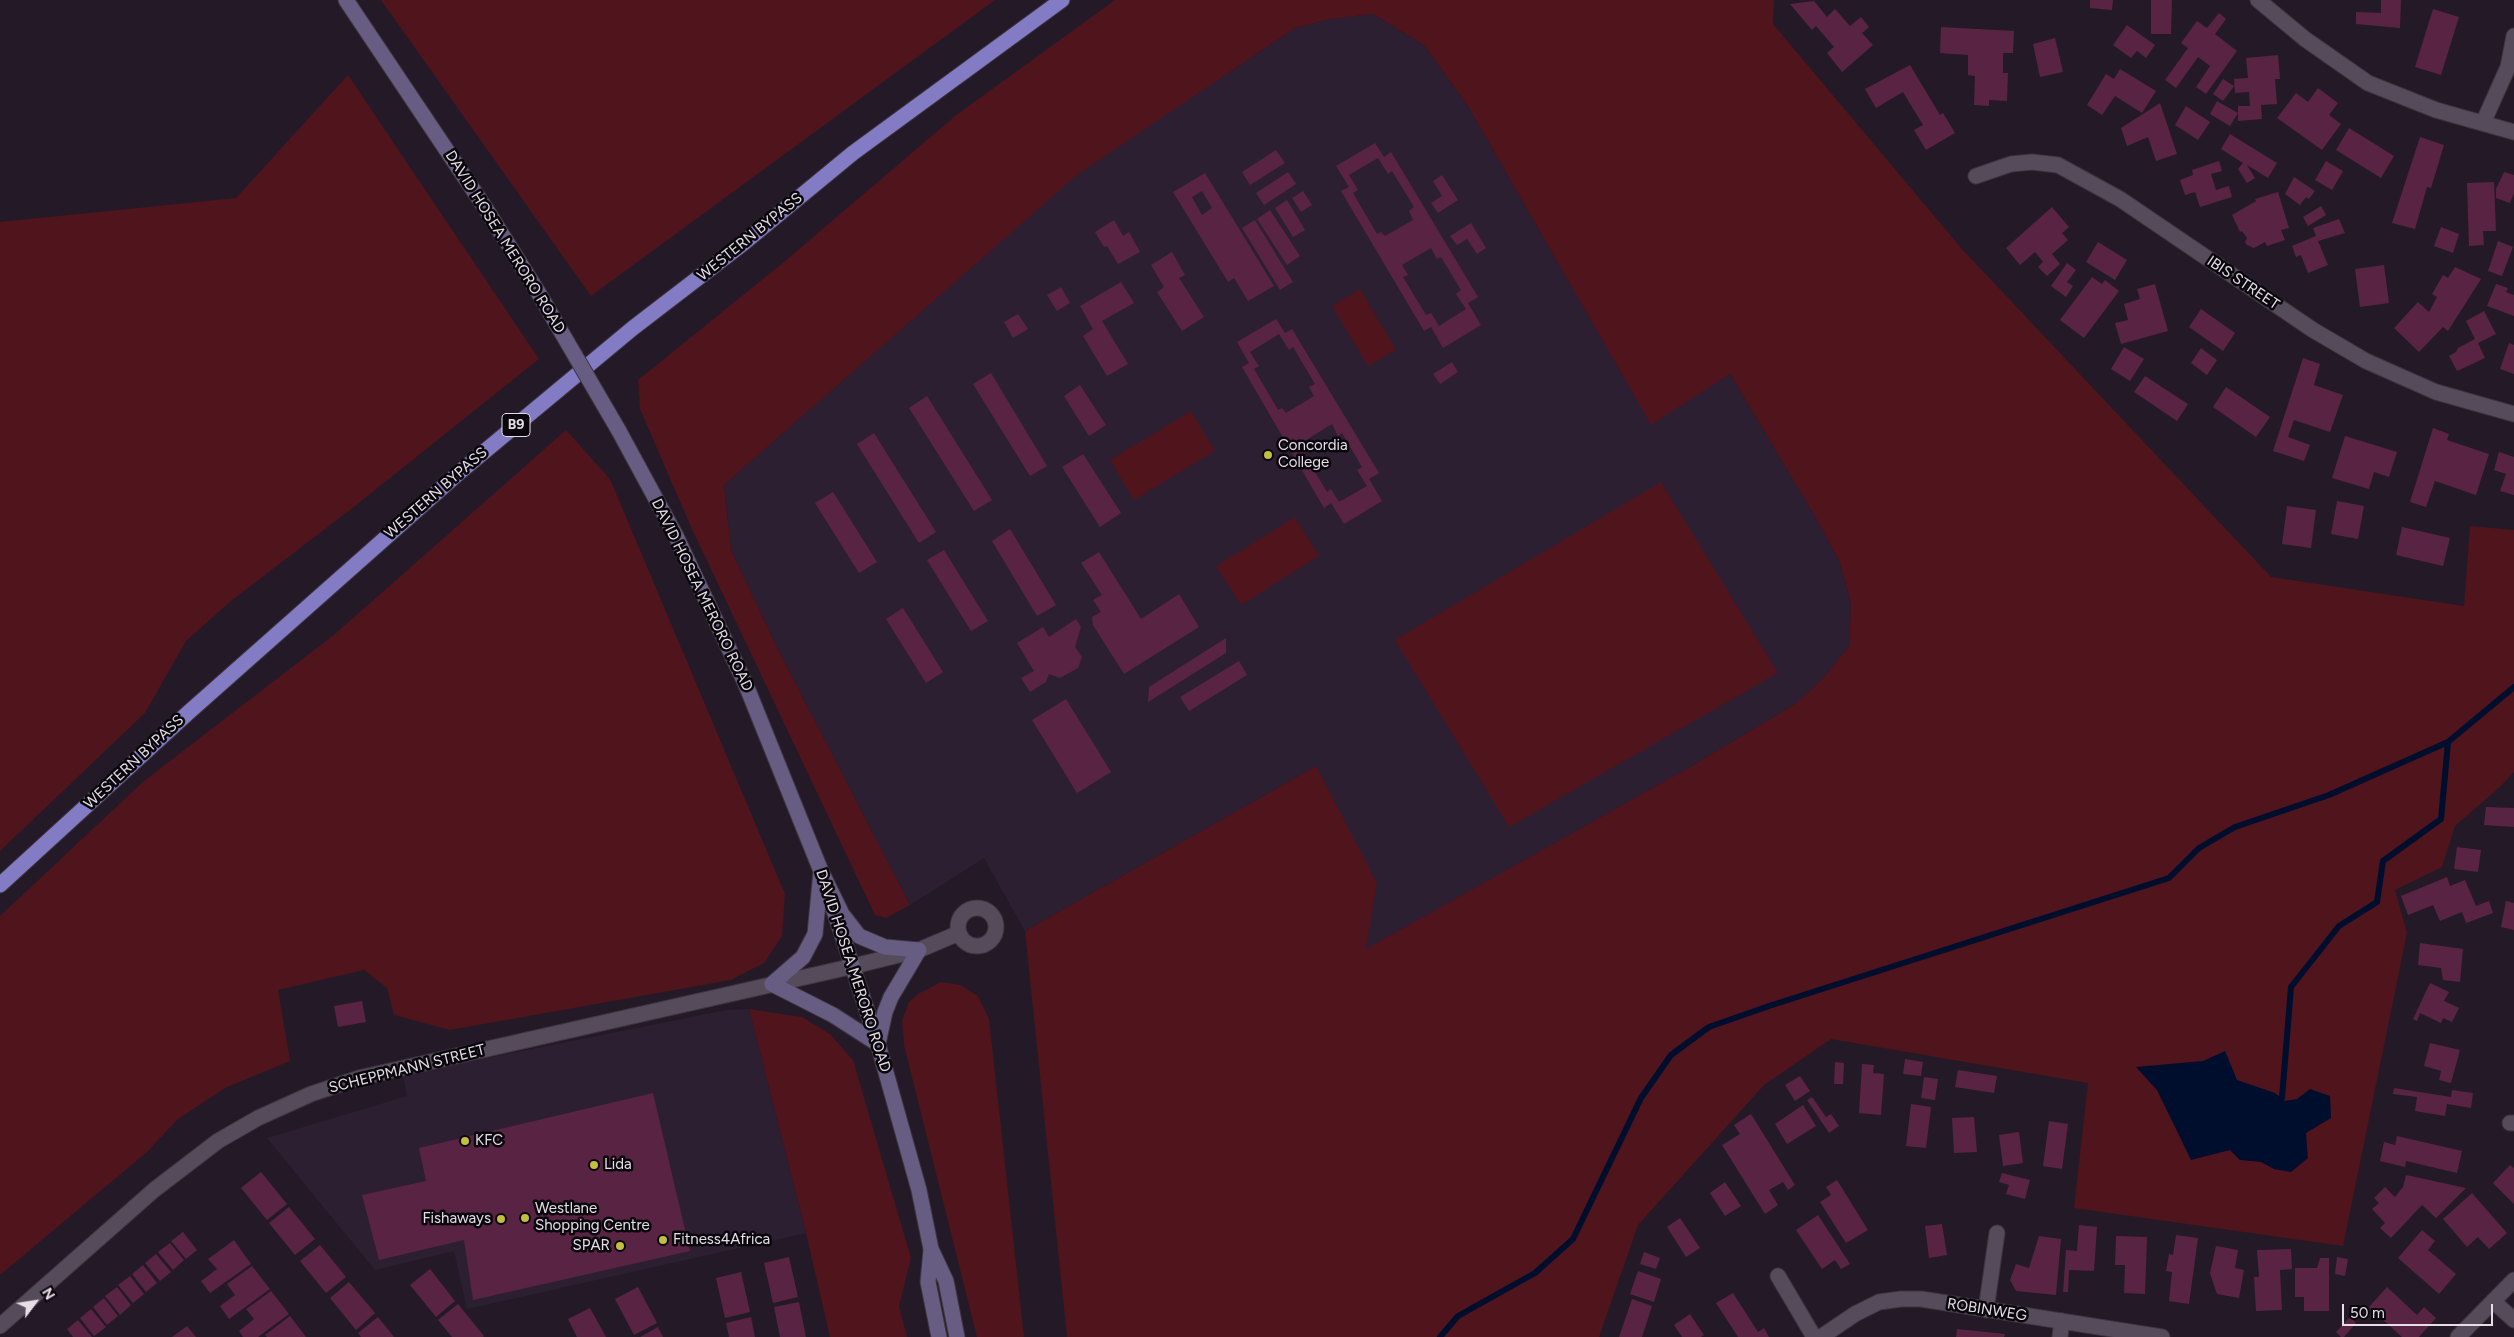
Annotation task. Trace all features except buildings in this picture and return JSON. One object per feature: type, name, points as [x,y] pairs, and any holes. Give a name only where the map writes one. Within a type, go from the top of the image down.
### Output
[{"type":"highway","name":"WESTERN BYPASS","points":[[0,885],[188,712],[461,470],[633,328],[745,242],[853,153],[1062,0]]},
{"type":"main road","name":"DAVID HOSEA MERORO ROAD","points":[[346,0],[374,38],[481,200],[538,292],[619,431],[676,536],[746,686],[820,871],[854,966],[919,1190],[931,1249],[946,1281],[957,1337]]},
{"type":"main road","points":[[820,871],[842,914],[859,936],[886,947],[919,950],[891,998],[885,1012],[878,1044],[833,1015],[772,984],[803,957],[815,934],[820,871]]},
{"type":"main road","name":"DAVID HOSEA MERORO ROAD","points":[[931,1249],[928,1282],[939,1337]]},
{"type":"street","points":[[2258,0],[2305,39],[2368,83],[2436,110],[2514,132]]},
{"type":"street","points":[[2483,123],[2508,67],[2514,36]]},
{"type":"street","name":"IBIS STREET","points":[[1976,176],[2011,164],[2032,162],[2058,165],[2120,199],[2313,330],[2366,361],[2406,381],[2436,392],[2514,414]]},
{"type":"street","name":"SCHEPPMANN STREET","points":[[0,1326],[154,1190],[218,1141],[258,1118],[284,1106],[359,1078],[854,966],[919,950],[959,934]]},
{"type":"street","points":[[1986,1310],[1997,1233]]},
{"type":"street","points":[[1778,1276],[1814,1337]]},
{"type":"street","points":[[2458,1337],[2514,1280]]},
{"type":"street","name":"ROBINWEG","points":[[1821,1337],[1855,1314],[1879,1302],[1921,1299],[2162,1337]]},
{"type":"street","points":[[2493,1301],[2514,1320]]},
{"type":"street","points":[[2060,1337],[2062,1321]]},
{"type":"shaded area","points":[[381,0],[995,0],[591,296]]},
{"type":"shaded area","points":[[1115,0],[1774,0],[1773,24],[1962,249],[2271,577],[2464,606],[2470,526],[2514,530],[2514,772],[2501,786],[2455,826],[2442,867],[2395,890],[2407,933],[2343,1246],[2074,1208],[2088,1083],[1831,1039],[1764,1085],[1638,1225],[1599,1337],[1067,1337],[1025,931],[1316,766],[1377,883],[1366,949],[1688,768],[1795,704],[1823,678],[1849,646],[1851,604],[1840,563],[1817,520],[1730,374],[1651,425],[1469,108],[1425,46],[1373,14],[1330,19],[1295,28],[1077,175],[724,485],[731,550],[779,651],[910,905],[886,918],[875,915],[691,527],[640,409],[638,380],[784,262],[955,116]]},
{"type":"shaded area","name":"Concordia College","points":[[1373,14],[1425,46],[1469,108],[1651,424],[1730,374],[1817,520],[1840,563],[1851,604],[1849,646],[1823,678],[1795,704],[1688,768],[1365,950],[1316,766],[1025,931],[984,858],[910,905],[779,651],[731,550],[724,485],[1077,174],[1295,28],[1330,19]]},
{"type":"shaded area","points":[[348,75],[539,359],[355,506],[231,601],[186,641],[145,713],[0,851],[0,222],[236,198]]},
{"type":"shaded area","points":[[1360,289],[1396,350],[1368,366],[1332,306]]},
{"type":"shaded area","points":[[1191,411],[1215,451],[1134,500],[1110,460]]},
{"type":"shaded area","points":[[566,430],[610,479],[785,894],[782,936],[764,963],[731,980],[450,1030],[394,1015],[387,988],[364,970],[278,990],[290,1061],[225,1088],[178,1119],[147,1152],[0,1275],[0,916],[144,781],[335,634]]},
{"type":"shaded area","points":[[1661,482],[1778,673],[1509,827],[1395,640]]},
{"type":"shaded area","points":[[1295,517],[1319,556],[1241,605],[1216,566]]},
{"type":"shaded area","points":[[941,982],[960,985],[978,996],[989,1019],[1024,1337],[977,1337],[904,1045],[902,1021],[909,1002],[918,994]]},
{"type":"shaded area","points":[[749,1009],[806,1233],[467,1309],[454,1251],[375,1270],[267,1138],[407,1096],[403,1075],[727,1010]]},
{"type":"shaded area","points":[[749,1009],[802,1017],[830,1034],[853,1060],[911,1258],[899,1306],[907,1337],[830,1337],[806,1233]]},
{"type":"water","points":[[2225,1051],[2237,1080],[2275,1093],[2285,1101],[2297,1099],[2310,1089],[2330,1096],[2331,1118],[2306,1133],[2308,1158],[2291,1172],[2274,1169],[2261,1162],[2240,1160],[2230,1150],[2191,1160],[2157,1090],[2136,1067],[2203,1061]]},
{"type":"waterway","points":[[1440,1337],[1458,1316],[1535,1273],[1573,1239],[1641,1098],[1671,1055],[1709,1027],[2169,878],[2199,848],[2235,827],[2329,795],[2448,742],[2514,687]]},
{"type":"waterway","points":[[2282,1098],[2291,987],[2339,926],[2377,902],[2383,861],[2441,819],[2448,742]]},
{"type":"place","name":"Concordia College","points":[[1268,455]]},
{"type":"place","name":"KFC","points":[[465,1141]]},
{"type":"place","name":"Lida","points":[[594,1165]]},
{"type":"place","name":"Westlane Shopping Centre","points":[[525,1218]]},
{"type":"place","name":"Fishaways","points":[[501,1219]]},
{"type":"place","name":"Fitness4Africa","points":[[663,1240]]},
{"type":"place","name":"SPAR","points":[[620,1246]]}]
